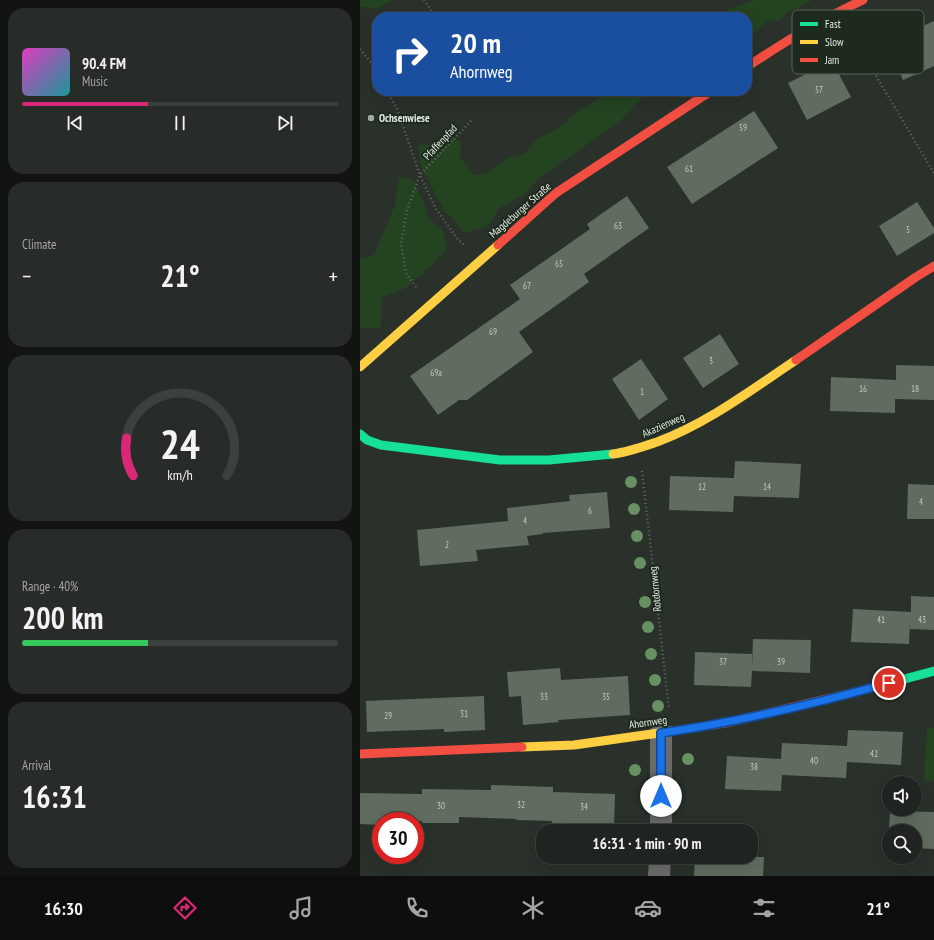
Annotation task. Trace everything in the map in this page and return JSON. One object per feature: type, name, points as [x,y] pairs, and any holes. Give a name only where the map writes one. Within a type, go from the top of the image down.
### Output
[{"type":"street","points":[[841,10],[864,0]]},
{"type":"street","points":[[752,64],[792,39]]},
{"type":"street","name":"Magdeburger Straße","points":[[360,367],[556,193],[702,96]]},
{"type":"street","name":"Akazienweg","points":[[360,434],[367,440],[381,445],[500,460],[549,460],[622,453],[638,449],[676,435],[724,408],[934,266]]},
{"type":"street","name":"Ahornweg","points":[[360,754],[574,745],[661,733],[725,723],[756,716],[845,695],[934,671]]},
{"type":"street","points":[[661,733],[661,824]]},
{"type":"street","points":[[659,876],[660,864]]},
{"type":"path","points":[[424,0],[433,12]]},
{"type":"path","points":[[360,49],[372,64]]},
{"type":"path","points":[[875,74],[934,173]]},
{"type":"path","name":"Pfaffenpfad","points":[[390,96],[397,109],[420,175],[436,209],[457,238],[465,246]]},
{"type":"path","name":"Pfaffenpfad","points":[[417,289],[406,273],[401,244],[407,210],[420,175],[472,120]]},
{"type":"path","name":"Rotdornweg","points":[[642,470],[669,709]]},
{"type":"green space","points":[[360,0],[392,0],[376,9],[360,6]]},
{"type":"green space","points":[[756,0],[811,0],[787,13],[777,22],[768,20],[756,32],[752,34],[752,12],[724,12],[741,4]]},
{"type":"green space","points":[[603,96],[651,96],[642,98],[620,121],[540,178],[524,194],[500,208],[487,226],[465,233],[443,209],[421,167],[418,145],[432,145],[445,132],[462,143],[459,156],[474,175],[486,173],[509,157],[524,154],[537,139],[560,127],[574,114]]},
{"type":"green space","points":[[399,177],[412,179],[423,200],[428,217],[443,231],[447,248],[435,262],[406,288],[382,297],[381,328],[360,328],[360,259],[374,255],[395,205]]},
{"type":"green space","points":[[927,727],[934,728],[934,781],[924,781]]},
{"type":"building","points":[[934,21],[934,66],[924,71],[924,25]]},
{"type":"building","points":[[806,74],[839,74],[851,97],[807,120],[788,83]]},
{"type":"building","points":[[900,74],[916,74],[903,80]]},
{"type":"building","points":[[754,111],[778,148],[692,204],[667,167]]},
{"type":"building","points":[[627,196],[649,228],[584,274],[589,282],[519,332],[533,352],[467,400],[459,400],[438,415],[410,376],[520,299],[510,285],[590,229],[587,224]]},
{"type":"building","points":[[917,202],[934,228],[934,233],[897,256],[879,226]]},
{"type":"building","points":[[720,334],[739,364],[703,388],[683,358]]},
{"type":"building","points":[[641,359],[668,399],[639,420],[612,379]]},
{"type":"building","points":[[896,365],[934,366],[934,400],[895,399],[895,413],[830,411],[831,377],[896,380]]},
{"type":"building","points":[[735,461],[801,464],[799,498],[734,496],[733,512],[669,510],[670,476],[734,478]]},
{"type":"building","points":[[908,484],[934,485],[934,519],[907,519]]},
{"type":"building","points":[[607,492],[610,528],[543,533],[527,536],[529,545],[476,550],[478,561],[420,566],[417,530],[508,521],[507,508],[570,501],[569,495]]},
{"type":"building","points":[[911,596],[934,597],[934,630],[910,629],[910,623],[909,644],[851,642],[853,609],[911,612]]},
{"type":"building","points":[[753,639],[811,640],[810,673],[752,671],[751,687],[694,685],[695,652],[752,654],[752,666]]},
{"type":"building","points":[[560,668],[561,680],[628,676],[630,715],[558,720],[559,722],[523,725],[521,696],[509,697],[507,672]]},
{"type":"building","points":[[484,696],[485,730],[444,732],[444,729],[367,732],[366,701]]},
{"type":"building","points":[[848,730],[903,732],[901,765],[847,762],[846,778],[782,775],[781,791],[725,789],[727,756],[781,759],[782,743],[847,746]]},
{"type":"building","points":[[491,785],[553,787],[553,792],[615,794],[614,824],[552,824],[552,821],[459,817],[459,823],[424,823],[424,812],[372,812],[372,825],[360,824],[360,793],[422,794],[422,789],[491,790]]},
{"type":"building","points":[[922,812],[934,812],[934,849],[922,848],[922,824],[889,824],[890,816],[922,816]]},
{"type":"building","points":[[758,857],[764,857],[763,876],[694,876],[695,864],[758,864]]},
{"type":"traffic: fast","points":[[360,434],[367,440],[381,445],[500,460],[549,460],[613,454]]},
{"type":"traffic: fast","points":[[852,693],[934,671]]},
{"type":"traffic: slow","points":[[360,367],[498,245]]},
{"type":"traffic: slow","points":[[613,454],[630,451],[657,442],[712,416],[796,360]]},
{"type":"traffic: slow","points":[[522,747],[574,745],[673,731]]},
{"type":"traffic: jam","points":[[843,10],[863,0]]},
{"type":"traffic: jam","points":[[752,64],[792,38]]},
{"type":"traffic: jam","points":[[498,245],[556,193],[703,96]]},
{"type":"traffic: jam","points":[[796,360],[934,266]]},
{"type":"traffic: jam","points":[[673,731],[725,723],[852,693]]},
{"type":"traffic: jam","points":[[360,754],[522,747]]},
{"type":"place","name":"Ochsenwiese","points":[[371,118]]},
{"type":"route","points":[[661,796],[661,733],[725,723],[845,695],[889,683]]}]
